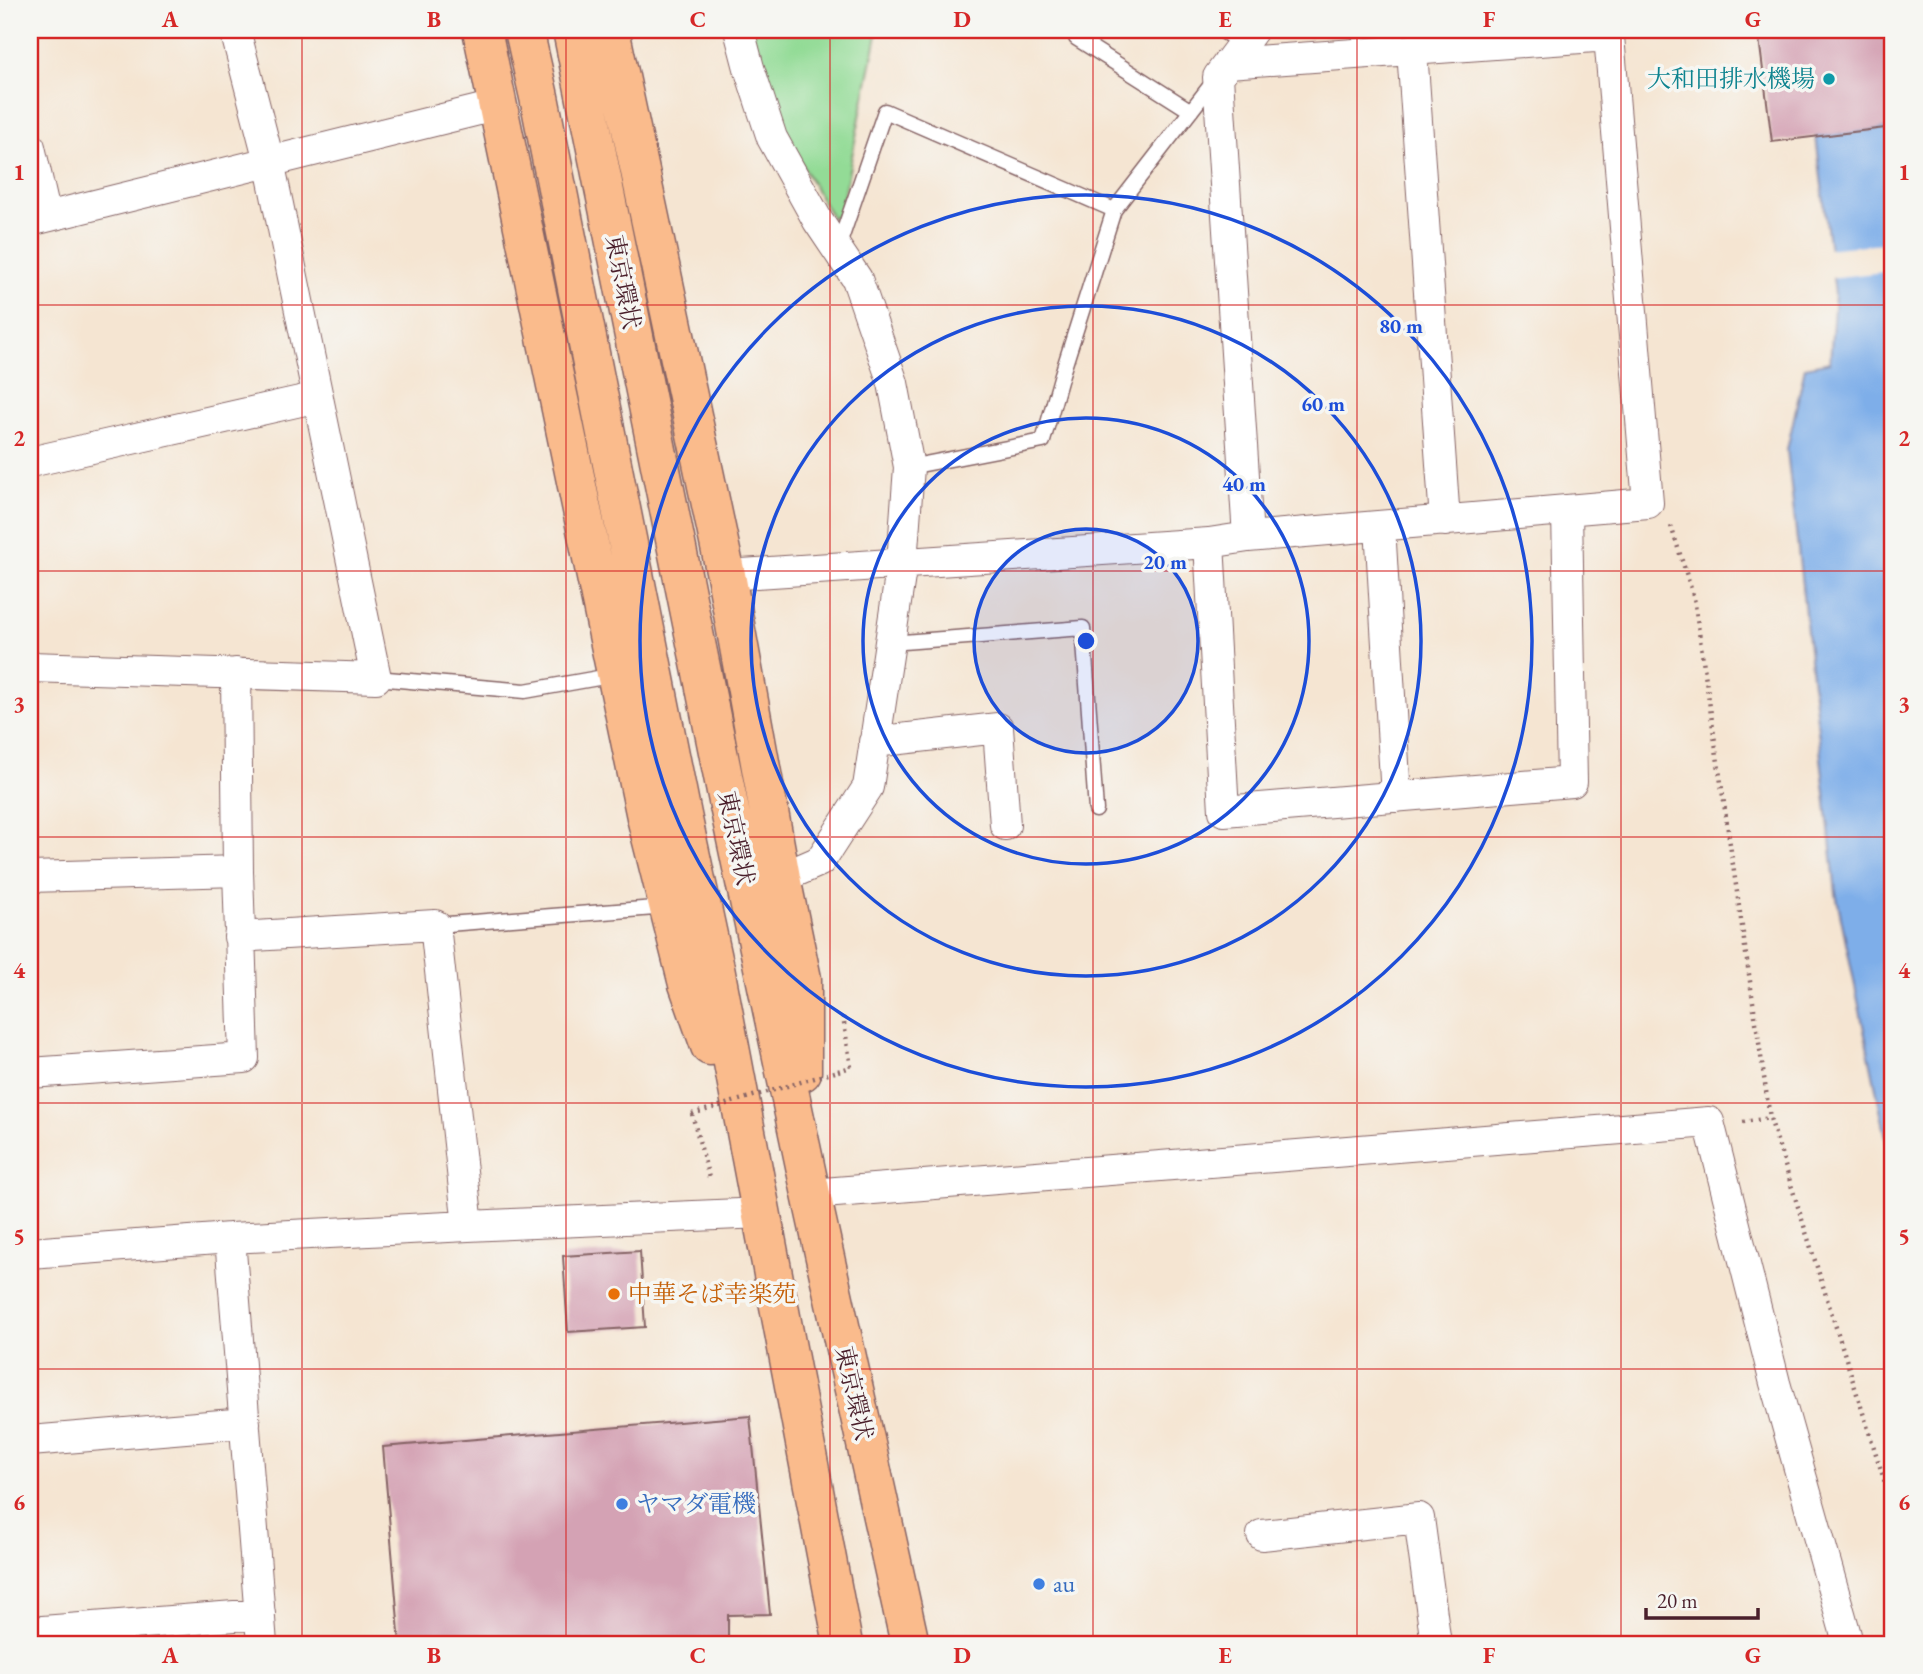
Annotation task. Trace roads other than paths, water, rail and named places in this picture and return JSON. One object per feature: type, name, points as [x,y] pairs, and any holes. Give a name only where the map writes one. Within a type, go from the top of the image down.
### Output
[{"type":"highway","points":[[482,30],[646,817],[688,984],[752,1167]]},
{"type":"highway","name":"東京環状","points":[[524,30],[715,968],[843,1644]]},
{"type":"highway","name":"東京環状","points":[[572,30],[810,1194],[910,1644]]},
{"type":"highway","points":[[610,30],[726,575],[802,979],[802,1153]]},
{"type":"street","points":[[30,667],[376,678],[269,161],[235,30]]},
{"type":"street","points":[[739,30],[772,138],[818,221],[857,279],[893,383],[909,467],[902,563],[868,787],[820,861],[782,878]]},
{"type":"street","points":[[726,575],[1209,542],[1648,503],[1609,36],[1412,50],[1232,49],[1248,537]]},
{"type":"street","points":[[1412,50],[1445,521]]},
{"type":"street","points":[[30,147],[38,219],[499,105]]},
{"type":"street","points":[[30,462],[318,397]]},
{"type":"street","points":[[1209,542],[1224,811],[1572,782],[1567,511]]},
{"type":"street","points":[[1380,526],[1396,797]]},
{"type":"street","points":[[30,1073],[244,1058],[239,937],[236,673]]},
{"type":"street","points":[[874,742],[998,728],[1005,825]]},
{"type":"street","points":[[30,877],[238,871]]},
{"type":"street","points":[[239,937],[435,925],[468,1226]]},
{"type":"street","points":[[810,1194],[1709,1122],[1775,1383],[1846,1635],[1843,1644]]},
{"type":"street","points":[[30,1253],[230,1238],[762,1213]]},
{"type":"street","points":[[230,1238],[262,1644]]},
{"type":"street","points":[[30,1441],[245,1423]]},
{"type":"street","points":[[1262,1535],[1419,1518],[1436,1644]]},
{"type":"street","points":[[30,1632],[260,1614]]},
{"type":"lane","points":[[1076,38],[1191,111]]},
{"type":"lane","points":[[909,467],[1043,441],[1114,210],[1191,111],[1232,49]]},
{"type":"lane","points":[[837,250],[885,111],[1114,210]]},
{"type":"lane","points":[[890,643],[1083,628],[1096,810]]},
{"type":"lane","points":[[376,678],[525,691],[617,675]]},
{"type":"lane","points":[[435,925],[669,907]]},
{"type":"water","points":[[1893,127],[1893,1172],[1836,893],[1787,450],[1805,367],[1830,362],[1835,294],[1816,136]]},
{"type":"place","name":"大和田排水機場","points":[[1829,79]]},
{"type":"place","name":"中華そば幸楽苑","points":[[614,1294]]},
{"type":"place","name":"ヤマダ電機","points":[[622,1504]]},
{"type":"place","name":"au","points":[[1039,1584]]}]
